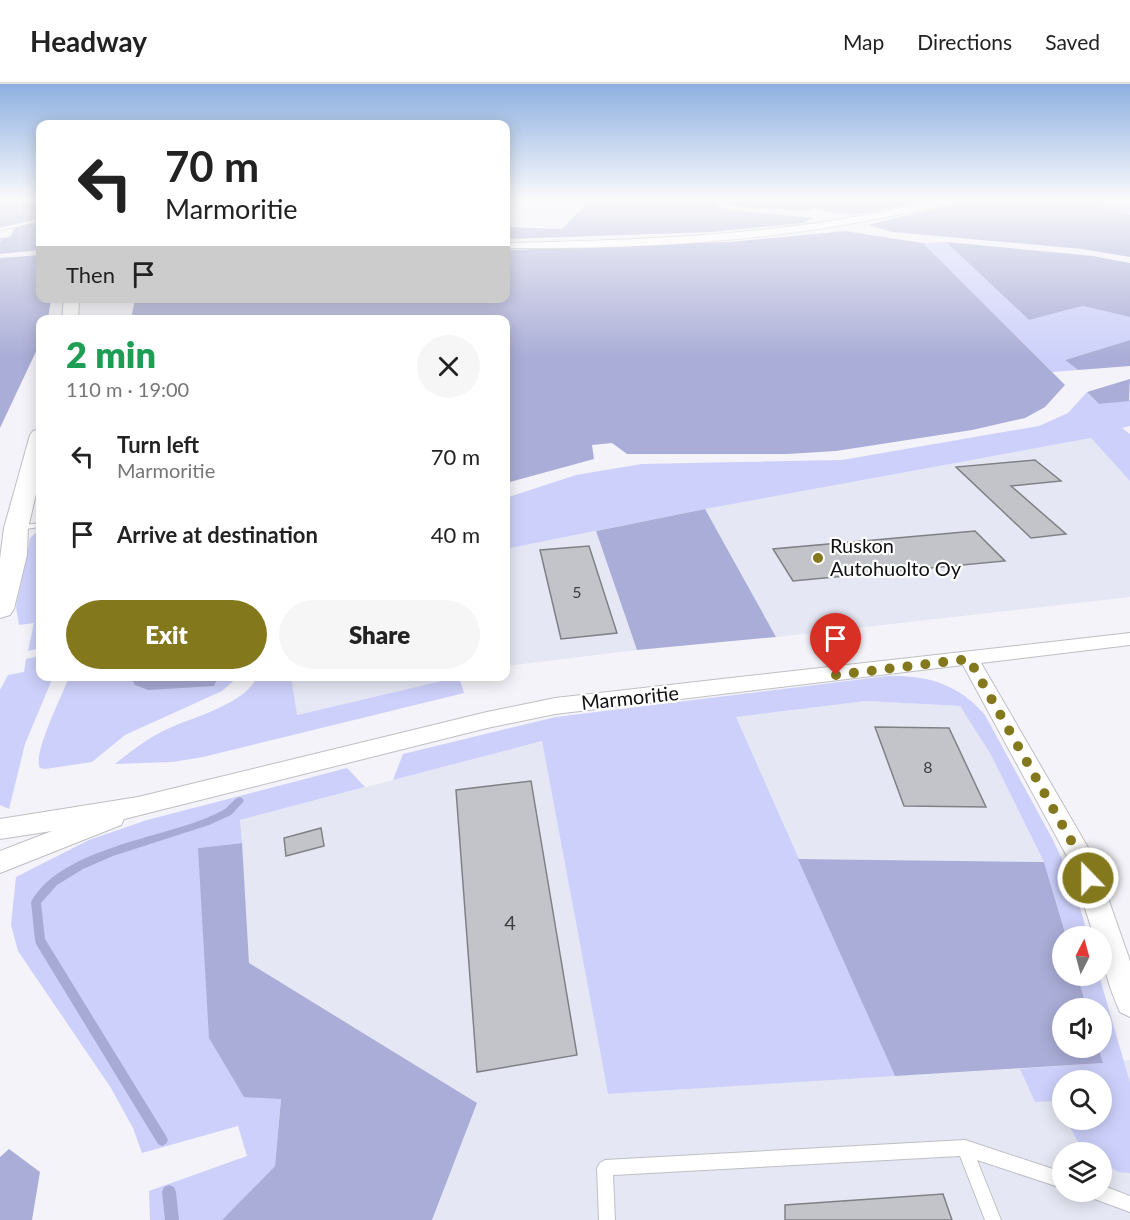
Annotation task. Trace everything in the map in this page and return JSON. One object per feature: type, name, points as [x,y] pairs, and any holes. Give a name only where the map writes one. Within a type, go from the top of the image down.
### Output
[{"type":"main road","points":[[0,609],[14,555],[15,530],[36,451]]},
{"type":"street","name":"Marmoritie","points":[[0,829],[138,807],[535,709],[1130,639]]},
{"type":"street","points":[[969,659],[1081,858],[1130,1002]]},
{"type":"street","name":"Marmoritie","points":[[0,862],[138,807]]},
{"type":"lane","points":[[965,1148],[993,1220]]},
{"type":"lane","points":[[607,1220],[605,1168],[965,1148],[1052,1177]]},
{"type":"lane","points":[[1112,1197],[1130,1204]]},
{"type":"shaded area","points":[[510,252],[932,252],[1065,385],[1045,407],[1025,418],[972,430],[836,451],[787,454],[627,454],[612,443],[592,445],[594,459],[510,482],[510,315],[132,315],[134,303],[510,303]]},
{"type":"shaded area","points":[[932,252],[957,252],[1029,320],[1083,306],[1130,317],[1130,340],[1065,360],[1078,370],[1052,372]]},
{"type":"shaded area","points":[[957,252],[1051,252],[1093,256],[1130,263],[1130,317],[1083,306],[1029,320]]},
{"type":"shaded area","points":[[1100,252],[1130,252],[1130,257]]},
{"type":"shaded area","points":[[36,255],[36,303],[50,303],[49,315],[36,315],[36,352],[0,428],[0,258]]},
{"type":"shaded area","points":[[1130,340],[1130,366],[1078,370],[1065,360]]},
{"type":"shaded area","points":[[1130,379],[1129,401],[1099,404],[1087,392]]},
{"type":"shaded area","points":[[1087,392],[1099,404],[1130,400],[1130,426],[1122,428],[1130,434],[1130,481],[1091,438],[705,509],[510,548],[510,497],[576,475],[642,464],[842,460],[1039,426],[1068,413]]},
{"type":"shaded area","points":[[1091,438],[1130,481],[1130,597],[776,637],[705,509]]},
{"type":"shaded area","points":[[705,509],[776,637],[637,650],[596,531]]},
{"type":"shaded area","points":[[596,531],[637,650],[510,666],[510,548]]},
{"type":"shaded area","points":[[36,533],[36,649],[28,651],[34,623],[19,625],[16,607],[30,538]]},
{"type":"shaded area","points":[[36,657],[36,681],[51,681],[25,744],[9,809],[0,805],[0,690],[8,675],[24,672],[26,659]]},
{"type":"shaded area","points":[[888,676],[916,677],[941,684],[964,696],[985,715],[1053,840],[1073,883],[1085,926],[1063,926],[1044,862],[991,755],[960,706],[866,701],[736,717],[895,1076],[608,1094],[542,741],[393,780],[403,754],[556,717]]},
{"type":"shaded area","points":[[67,681],[233,681],[222,691],[125,735],[92,762],[40,768],[40,750]]},
{"type":"shaded area","points":[[133,681],[216,681],[214,686],[148,690],[135,685]]},
{"type":"shaded area","points":[[254,681],[292,681],[297,715],[442,681],[460,681],[464,693],[203,757],[172,762],[115,764],[161,732],[228,703],[250,687]]},
{"type":"shaded area","points":[[292,681],[443,681],[296,715]]},
{"type":"shaded area","points":[[866,701],[960,706],[991,755],[1044,862],[798,859],[735,717]]},
{"type":"shaded area","points":[[542,741],[608,1094],[1130,1060],[1130,1220],[432,1220],[477,1103],[249,963],[240,820]]},
{"type":"shaded area","points":[[347,768],[365,787],[240,820],[242,843],[198,848],[281,1099],[275,1166],[222,1220],[150,1220],[149,1191],[247,1156],[238,1126],[142,1153],[133,1128],[111,1088],[18,951],[11,925],[16,877],[89,840],[147,820]]},
{"type":"shaded area","points":[[242,843],[249,963],[477,1103],[432,1220],[222,1220],[275,1166],[281,1099],[244,1097],[209,1038],[198,848]]},
{"type":"shaded area","points":[[798,859],[1044,862],[1063,926],[1052,926],[1052,986],[1080,986],[1084,998],[1052,998],[1052,1058],[1101,1058],[1103,1063],[895,1076]]},
{"type":"shaded area","points":[[1080,986],[1102,986],[1106,998],[1084,998]]},
{"type":"shaded area","points":[[1112,1020],[1130,1083],[1130,1173],[1118,1172],[1112,1168],[1112,1142],[1078,1142],[1072,1130],[1112,1130],[1112,1070],[1052,1070],[1052,1101],[1035,1102],[1020,1069],[1102,1063],[1101,1058],[1112,1058]]},
{"type":"shaded area","points":[[9,1149],[40,1172],[32,1220],[0,1220],[0,1157]]},
{"type":"building","points":[[1035,460],[1061,481],[1011,486],[1066,534],[1031,538],[956,467]]},
{"type":"building","points":[[975,531],[1005,561],[793,581],[773,549]]},
{"type":"building","points":[[589,546],[617,633],[561,639],[540,550]]},
{"type":"building","points":[[875,727],[949,728],[986,807],[904,806]]},
{"type":"building","points":[[531,781],[577,1055],[477,1072],[456,790]]},
{"type":"building","points":[[321,828],[324,846],[286,856],[284,838]]},
{"type":"building","points":[[943,1194],[952,1220],[785,1220],[785,1205]]},
{"type":"waterway","points":[[162,1140],[40,940],[36,902],[53,882],[79,866],[110,853],[205,822],[227,812],[239,801]]},
{"type":"waterway","points":[[169,1192],[172,1220]]},
{"type":"place","name":"Ruskon Autohuolto Oy","points":[[818,558]]},
{"type":"route","points":[[836,675],[969,659],[1081,858],[1088,878]]}]
